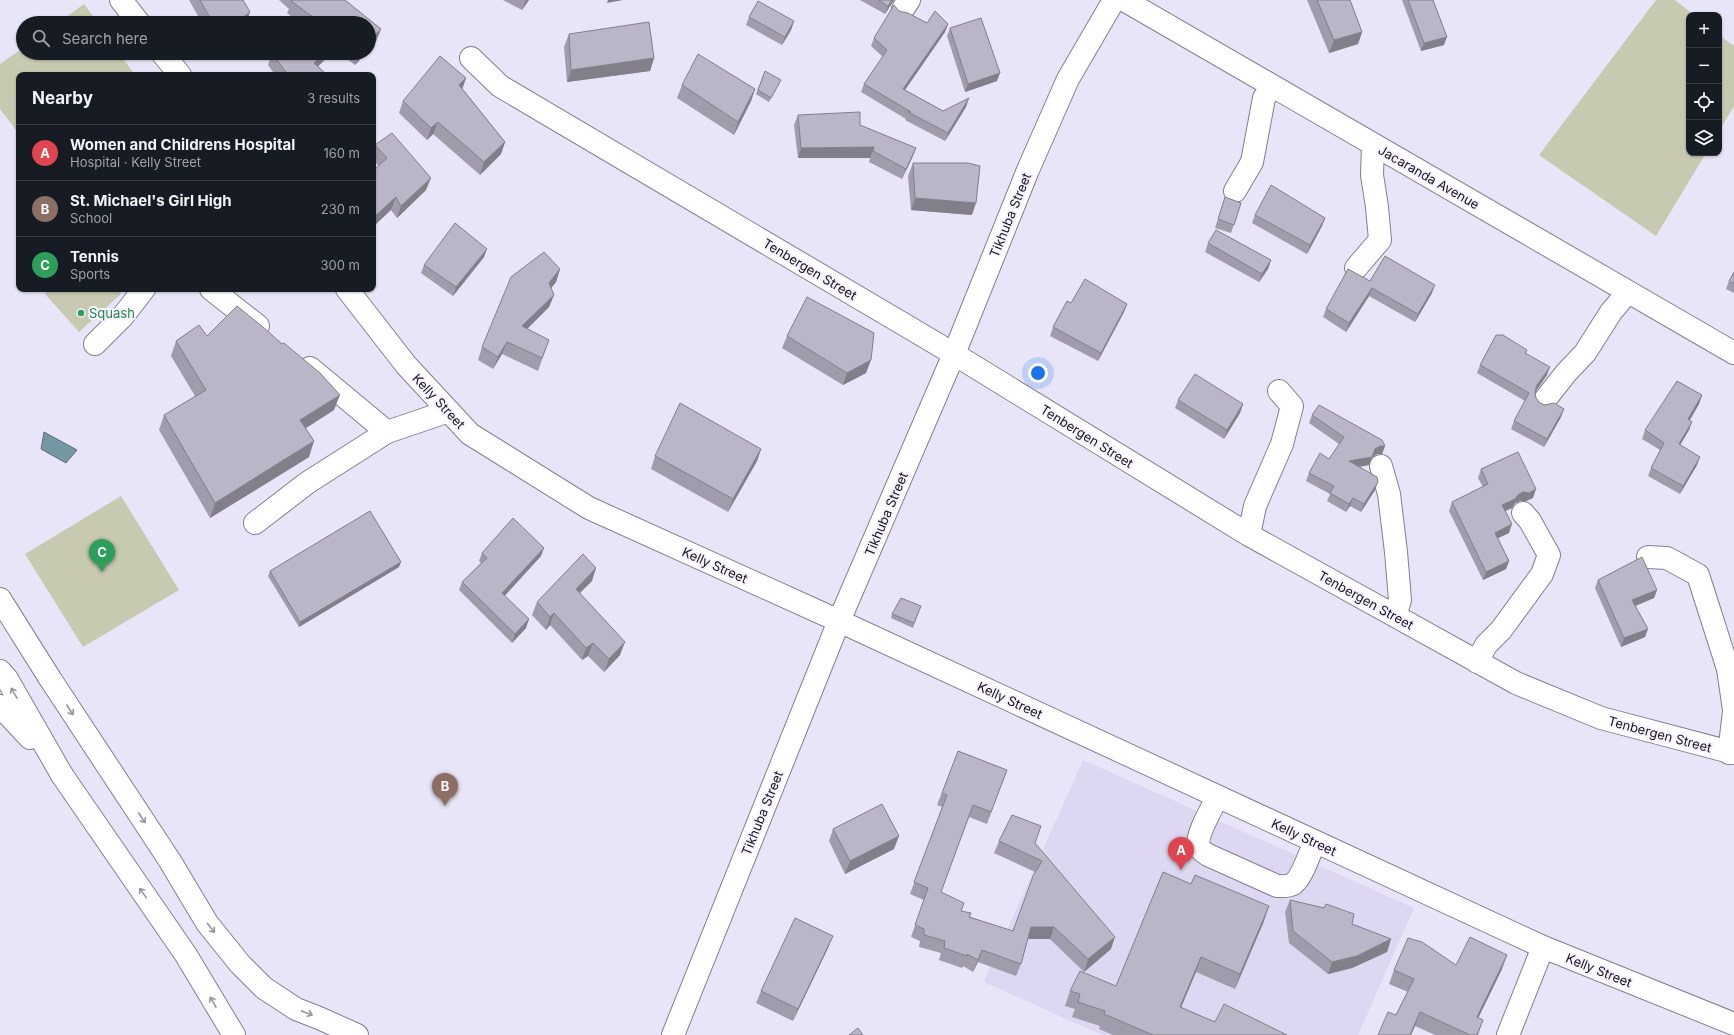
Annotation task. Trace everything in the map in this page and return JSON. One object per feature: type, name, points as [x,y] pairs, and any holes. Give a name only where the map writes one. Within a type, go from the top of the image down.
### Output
[{"type":"main road","points":[[121,0],[134,16]]},
{"type":"main road","name":"Tikhuba Street","points":[[673,1035],[839,621],[954,354],[1028,170],[1068,79],[1114,0]]},
{"type":"main road","name":"Jacaranda Avenue","points":[[1124,0],[1734,353]]},
{"type":"main road","name":"Tenbergen Street","points":[[471,58],[500,86],[954,354],[1249,535],[1477,662],[1516,683],[1601,718],[1732,753]]},
{"type":"main road","points":[[168,60],[178,72]]},
{"type":"main road","points":[[1235,191],[1252,162],[1264,98],[1272,86]]},
{"type":"main road","points":[[1356,268],[1380,240],[1378,207],[1372,175],[1373,144]]},
{"type":"main road","points":[[95,344],[123,316],[142,292]]},
{"type":"main road","points":[[215,292],[274,339]]},
{"type":"main road","name":"Kelly Street","points":[[349,292],[406,365],[470,434],[590,508],[839,621],[1543,947],[1734,1024]]},
{"type":"main road","points":[[1544,401],[1566,373],[1585,353],[1611,312],[1628,292]]},
{"type":"main road","points":[[292,353],[387,432]]},
{"type":"main road","points":[[1249,535],[1255,506],[1282,444],[1292,406],[1279,391]]},
{"type":"main road","points":[[255,523],[307,483],[387,432],[449,411]]},
{"type":"main road","points":[[1381,466],[1389,494],[1396,552],[1400,600],[1395,616]]},
{"type":"main road","points":[[1477,662],[1486,645],[1501,630],[1542,574],[1549,555],[1530,521],[1523,513]]},
{"type":"main road","points":[[1648,557],[1667,558],[1698,575],[1728,669],[1734,711],[1732,753]]},
{"type":"main road","points":[[0,599],[49,677],[170,861],[207,923],[240,964],[264,988],[296,1009],[357,1035]]},
{"type":"main road","points":[[0,615],[49,677]]},
{"type":"main road","points":[[0,670],[7,679],[62,775],[186,955],[234,1035]]},
{"type":"main road","points":[[0,706],[20,726],[62,775]]},
{"type":"main road","points":[[1217,797],[1200,835],[1198,845],[1201,851],[1208,855],[1277,886],[1284,887],[1292,885],[1297,880],[1315,842]]},
{"type":"main road","points":[[1508,1035],[1543,947]]},
{"type":"shaded area","points":[[1083,760],[1414,908],[1358,1035],[1102,1035],[984,982]]},
{"type":"green space","points":[[1656,0],[1675,0],[1690,12],[1686,12],[1686,156],[1704,156],[1656,236],[1539,155]]},
{"type":"green space","points":[[84,4],[93,16],[68,16]]},
{"type":"green space","points":[[1722,37],[1734,46],[1734,106],[1722,126]]},
{"type":"green space","points":[[16,53],[16,60],[124,60],[133,72],[16,72],[16,130],[0,109],[0,64]]},
{"type":"green space","name":"Squash","points":[[47,292],[119,292],[121,294],[79,332],[45,294]]},
{"type":"green space","points":[[121,496],[179,590],[83,647],[25,554]]},
{"type":"water","points":[[44,432],[77,450],[66,463],[41,449]]},
{"type":"building","points":[[200,0],[243,0],[250,12],[245,16],[209,16]]},
{"type":"building","points":[[345,0],[365,16],[312,16],[291,1]]},
{"type":"building","points":[[878,0],[892,0],[888,6]]},
{"type":"building","points":[[1317,0],[1350,0],[1362,32],[1334,40]]},
{"type":"building","points":[[1408,0],[1433,0],[1447,37],[1424,43]]},
{"type":"building","points":[[758,1],[794,21],[785,37],[749,17]]},
{"type":"building","points":[[894,5],[899,11],[908,13],[927,23],[935,11],[948,24],[903,89],[943,111],[969,98],[948,133],[908,112],[911,112],[864,84],[887,50],[874,38]]},
{"type":"building","points":[[981,18],[1000,73],[968,84],[950,28]]},
{"type":"building","points":[[649,22],[654,58],[571,70],[569,34]]},
{"type":"building","points":[[376,25],[381,29],[376,34]]},
{"type":"building","points":[[698,54],[755,89],[738,122],[682,85]]},
{"type":"building","points":[[440,56],[466,78],[459,85],[505,142],[484,162],[438,122],[431,128],[403,101]]},
{"type":"building","points":[[277,60],[317,60],[314,63],[324,72],[286,72]]},
{"type":"building","points":[[765,71],[781,80],[771,98],[758,90]]},
{"type":"building","points":[[860,112],[860,125],[916,148],[906,169],[873,151],[874,147],[801,148],[798,115]]},
{"type":"building","points":[[392,133],[431,178],[401,206],[396,197],[376,215],[376,168],[387,158],[376,144]]},
{"type":"building","points":[[913,163],[968,163],[980,166],[976,203],[915,198]]},
{"type":"building","points":[[1271,185],[1325,218],[1310,245],[1255,215]]},
{"type":"building","points":[[1225,197],[1241,203],[1234,225],[1218,219]]},
{"type":"building","points":[[455,223],[487,249],[456,287],[424,265]]},
{"type":"building","points":[[1216,230],[1271,260],[1262,274],[1208,243]]},
{"type":"building","points":[[544,252],[560,269],[549,283],[554,295],[522,326],[549,340],[542,358],[507,342],[498,357],[482,347],[511,277]]},
{"type":"building","points":[[1385,256],[1435,285],[1418,314],[1372,288],[1349,323],[1326,309],[1348,269],[1370,281]]},
{"type":"building","points":[[1734,272],[1734,284],[1729,281]]},
{"type":"building","points":[[1085,279],[1127,304],[1101,353],[1053,327],[1067,301],[1071,303]]},
{"type":"building","points":[[807,297],[874,333],[871,360],[847,373],[787,336]]},
{"type":"building","points":[[237,306],[282,344],[284,343],[320,373],[340,395],[300,420],[314,441],[215,503],[164,415],[206,390],[176,341],[199,325],[207,336]]},
{"type":"building","points":[[1496,335],[1503,335],[1527,350],[1525,353],[1550,367],[1537,385],[1535,391],[1536,398],[1540,403],[1545,405],[1554,403],[1564,409],[1547,439],[1514,421],[1529,393],[1480,365]]},
{"type":"building","points":[[1195,374],[1243,404],[1227,430],[1178,400]]},
{"type":"building","points":[[1677,381],[1702,395],[1688,419],[1692,422],[1679,444],[1700,457],[1683,486],[1651,468],[1664,443],[1645,430]]},
{"type":"building","points":[[680,403],[761,449],[733,499],[655,456]]},
{"type":"building","points":[[1319,405],[1382,440],[1385,446],[1380,446],[1375,449],[1372,457],[1349,461],[1377,477],[1378,482],[1364,504],[1353,498],[1349,504],[1330,493],[1334,486],[1309,473],[1320,453],[1329,459],[1344,437],[1312,415]]},
{"type":"building","points":[[1518,452],[1536,489],[1529,493],[1523,492],[1515,499],[1502,505],[1512,524],[1495,533],[1509,561],[1486,572],[1452,502],[1488,484],[1481,469]]},
{"type":"building","points":[[370,511],[401,562],[300,622],[270,571]]},
{"type":"building","points":[[513,518],[544,548],[502,593],[529,619],[515,634],[462,582],[487,558],[482,553]]},
{"type":"building","points":[[583,554],[596,568],[576,589],[625,642],[609,659],[593,643],[586,648],[554,613],[550,617],[537,602]]},
{"type":"building","points":[[1642,557],[1657,590],[1632,600],[1648,629],[1624,638],[1598,580]]},
{"type":"building","points":[[901,598],[921,606],[914,623],[892,614]]},
{"type":"building","points":[[958,751],[1007,770],[991,812],[973,805],[941,892],[964,903],[961,911],[971,913],[969,917],[1013,931],[1033,876],[1042,861],[999,841],[1012,815],[1041,826],[1035,843],[1115,937],[1088,959],[1054,927],[1031,927],[1021,964],[982,950],[978,960],[967,954],[967,956],[944,948],[945,941],[924,935],[924,929],[915,925],[928,888],[914,882],[947,795],[942,793]]},
{"type":"building","points":[[882,804],[899,836],[850,861],[833,829]]},
{"type":"building","points":[[1163,872],[1191,884],[1195,875],[1269,906],[1240,974],[1201,957],[1180,1007],[1215,1022],[1224,1004],[1287,1035],[1153,1035],[1104,1014],[1105,1011],[1078,1002],[1080,994],[1070,991],[1080,971],[1116,986]]},
{"type":"building","points":[[1290,900],[1324,908],[1326,904],[1354,914],[1352,924],[1391,939],[1357,956],[1332,962],[1293,931]]},
{"type":"building","points":[[795,918],[833,936],[798,1009],[761,991]]},
{"type":"building","points":[[1470,937],[1507,955],[1477,1017],[1483,1020],[1477,1035],[1470,1035],[1420,1012],[1410,1035],[1378,1035],[1388,1012],[1396,1015],[1414,979],[1394,970],[1408,938],[1422,942],[1456,965]]},
{"type":"building","points":[[858,1028],[863,1035],[849,1035]]},
{"type":"place","name":"Squash","points":[[81,313]]},
{"type":"place","name":"Tennis","points":[[102,572]]},
{"type":"place","name":"St. Michael's Girl High","points":[[445,806]]},
{"type":"place","name":"Women and Childrens Hospital","points":[[1181,870]]}]
